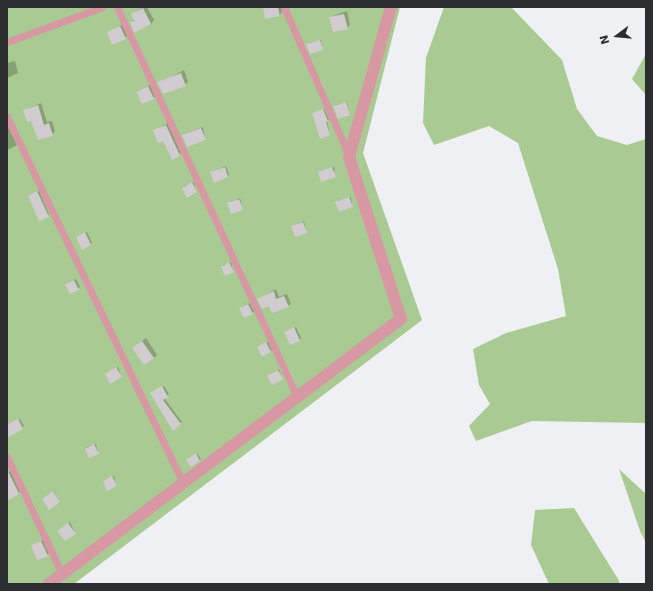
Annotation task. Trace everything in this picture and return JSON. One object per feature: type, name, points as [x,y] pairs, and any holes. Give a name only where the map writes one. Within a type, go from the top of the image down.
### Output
[{"type":"street","points":[[49,584],[401,319],[349,157],[391,7]]},
{"type":"lane","points":[[7,42],[102,7]]},
{"type":"lane","points":[[117,7],[297,397]]},
{"type":"lane","points":[[284,7],[349,157]]},
{"type":"lane","points":[[7,117],[183,483]]},
{"type":"lane","points":[[7,458],[62,574]]},
{"type":"green space","points":[[7,7],[400,7],[363,153],[422,320],[74,584],[7,584]]},
{"type":"green space","points":[[444,7],[511,7],[562,60],[577,109],[597,136],[627,145],[646,139],[646,423],[532,421],[476,441],[469,426],[490,404],[479,385],[473,349],[506,333],[566,316],[558,269],[518,143],[489,126],[434,145],[423,123],[426,58]]},
{"type":"green space","points":[[646,54],[646,95],[632,79]]},
{"type":"green space","points":[[619,469],[646,494],[646,543],[640,531]]},
{"type":"green space","points":[[574,508],[620,584],[549,584],[531,545],[535,510]]},
{"type":"building","points":[[263,7],[278,7],[280,16],[265,19]]},
{"type":"building","points":[[143,8],[151,24],[134,33],[130,22],[134,21],[131,14]]},
{"type":"building","points":[[344,14],[348,29],[333,32],[329,17]]},
{"type":"building","points":[[120,26],[126,39],[112,45],[107,32]]},
{"type":"building","points":[[320,40],[323,50],[310,54],[306,44]]},
{"type":"building","points":[[181,73],[186,86],[163,94],[157,82]]},
{"type":"building","points":[[148,86],[154,99],[142,104],[136,92]]},
{"type":"building","points":[[346,102],[350,115],[338,119],[333,106]]},
{"type":"building","points":[[38,105],[44,125],[49,123],[53,136],[38,140],[31,121],[27,122],[23,110]]},
{"type":"building","points":[[323,109],[328,121],[326,122],[330,135],[320,139],[312,113]]},
{"type":"building","points":[[166,125],[180,156],[172,160],[163,141],[158,143],[153,130]]},
{"type":"building","points":[[201,128],[206,140],[187,147],[182,135]]},
{"type":"building","points":[[225,167],[228,177],[214,183],[210,172]]},
{"type":"building","points":[[332,167],[336,177],[321,182],[318,172]]},
{"type":"building","points":[[192,182],[197,192],[187,198],[182,188]]},
{"type":"building","points":[[37,191],[49,217],[39,221],[28,196]]},
{"type":"building","points":[[349,197],[353,207],[339,212],[335,202]]},
{"type":"building","points":[[239,199],[243,210],[231,214],[227,203]]},
{"type":"building","points":[[303,222],[307,233],[295,237],[291,226]]},
{"type":"building","points":[[85,232],[91,245],[82,250],[76,237]]},
{"type":"building","points":[[229,262],[234,272],[225,276],[221,267]]},
{"type":"building","points":[[74,280],[79,290],[70,294],[65,284]]},
{"type":"building","points":[[274,291],[276,299],[284,296],[289,307],[272,313],[269,306],[262,309],[257,299]]},
{"type":"building","points":[[248,304],[253,314],[244,318],[239,308]]},
{"type":"building","points":[[294,327],[300,341],[290,345],[284,332]]},
{"type":"building","points":[[142,341],[154,358],[144,365],[132,348]]},
{"type":"building","points":[[266,342],[271,352],[262,357],[257,347]]},
{"type":"building","points":[[116,367],[122,377],[110,384],[105,374]]},
{"type":"building","points":[[278,370],[283,379],[272,385],[267,375]]},
{"type":"building","points":[[162,386],[168,397],[163,400],[181,424],[173,431],[150,393]]},
{"type":"building","points":[[18,419],[23,429],[7,438],[7,425]]},
{"type":"building","points":[[94,444],[99,454],[89,458],[85,449]]},
{"type":"building","points":[[196,453],[200,461],[191,467],[186,460]]},
{"type":"building","points":[[7,469],[19,494],[7,501]]},
{"type":"building","points":[[112,476],[117,486],[107,491],[103,481]]},
{"type":"building","points":[[53,491],[60,502],[49,510],[42,499]]},
{"type":"building","points":[[68,523],[76,534],[65,541],[57,531]]},
{"type":"building","points":[[41,541],[48,556],[37,560],[31,545]]}]
